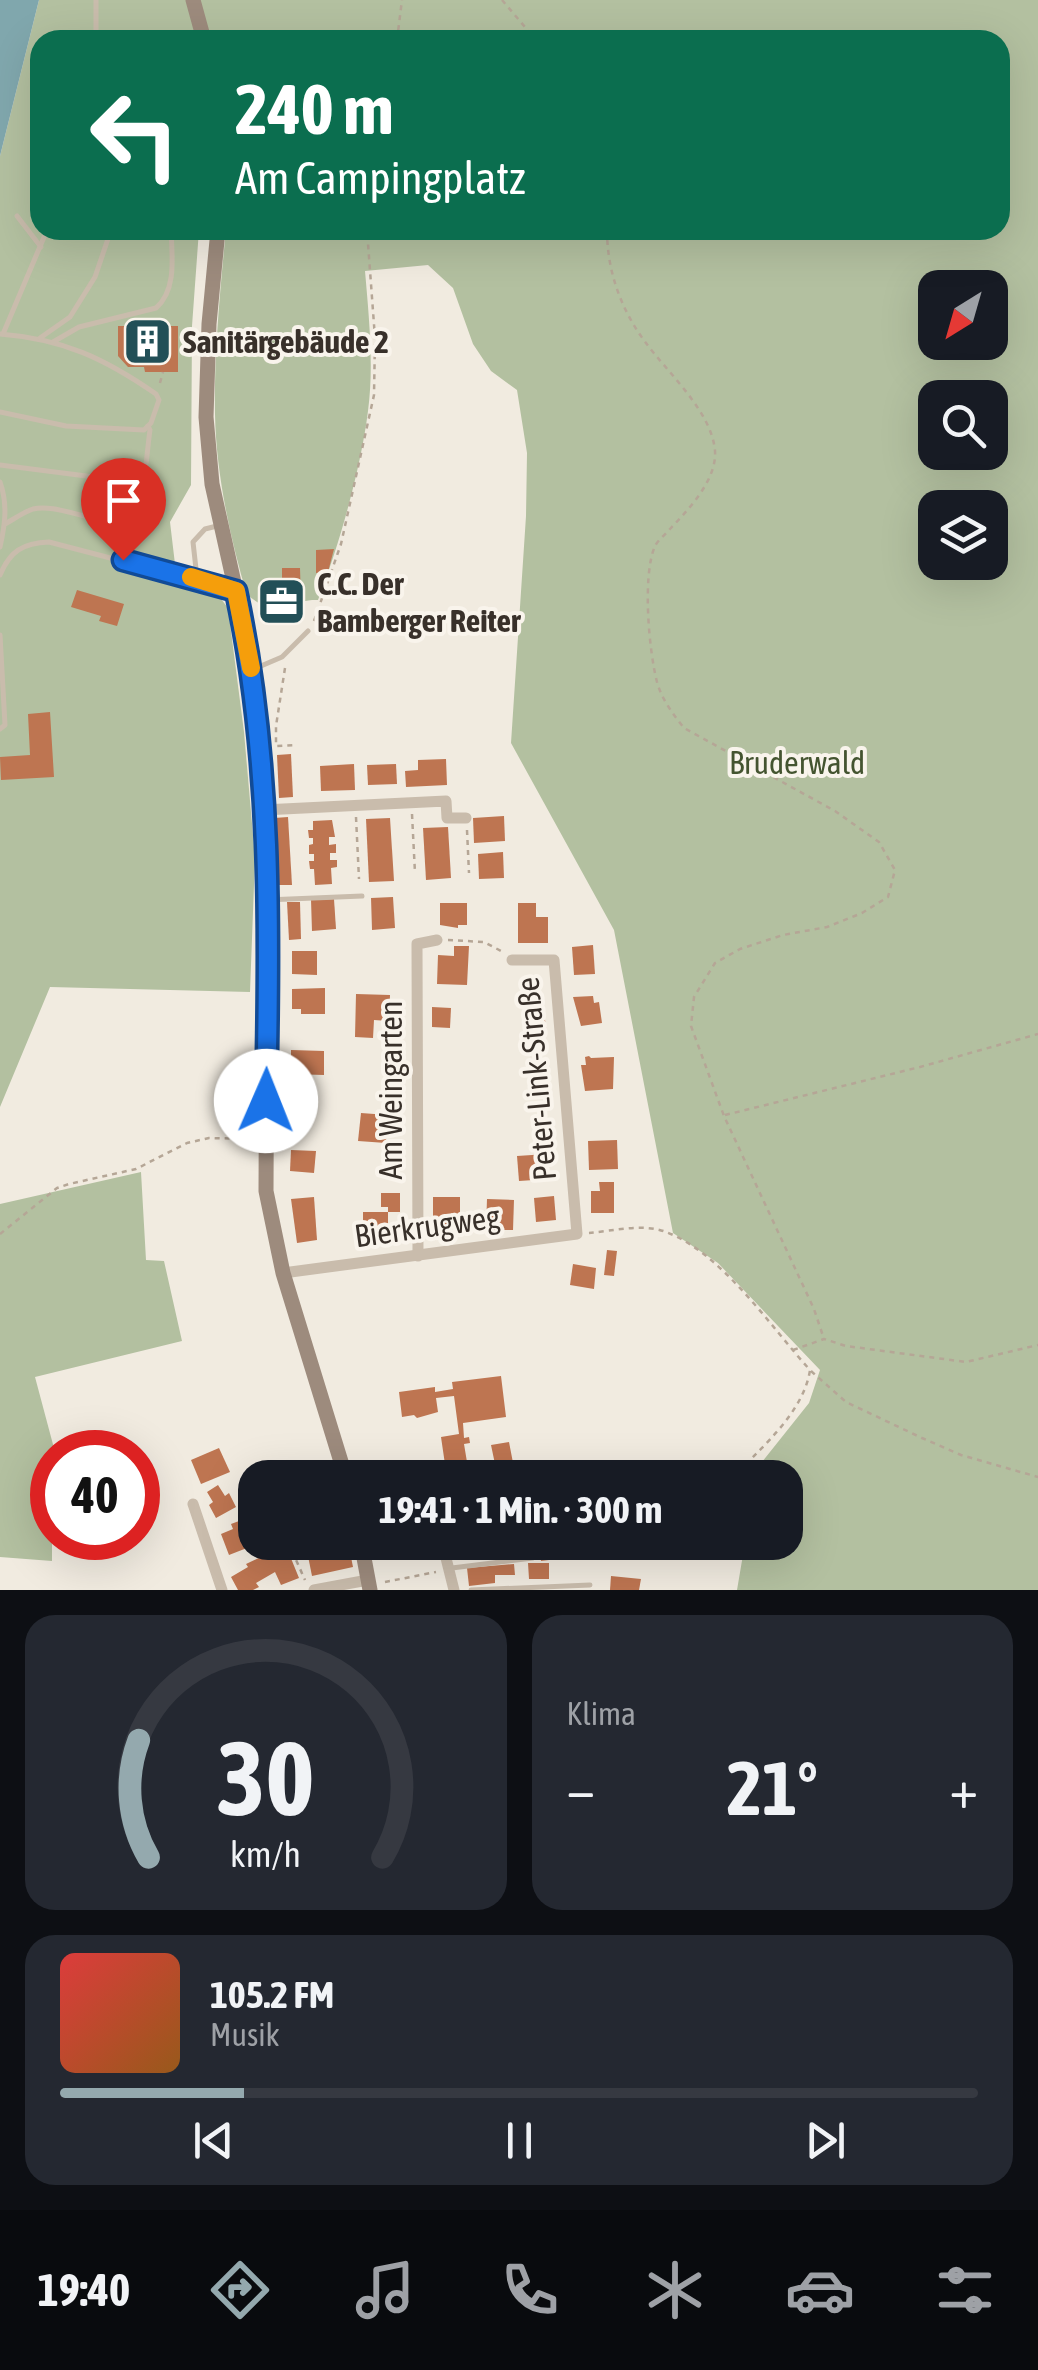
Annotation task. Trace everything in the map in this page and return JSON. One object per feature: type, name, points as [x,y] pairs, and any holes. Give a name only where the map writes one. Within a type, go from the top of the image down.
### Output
[{"type":"street","points":[[192,0],[201,30]]},
{"type":"street","points":[[217,240],[206,416],[212,484],[251,669],[259,730],[266,900],[266,1191],[283,1273],[340,1460]]},
{"type":"street","points":[[262,810],[446,801],[448,818],[466,818]]},
{"type":"street","name":"Am Weingarten","points":[[418,1256],[417,944],[437,940]]},
{"type":"street","name":"Peter-Link-Straße","points":[[512,960],[554,960],[578,1234]]},
{"type":"street","name":"Bierkrugweg","points":[[283,1273],[578,1234]]},
{"type":"street","points":[[193,1504],[222,1590]]},
{"type":"street","points":[[312,1590],[369,1585],[364,1560]]},
{"type":"street","points":[[447,1560],[454,1590]]},
{"type":"lane","points":[[96,0],[96,30]]},
{"type":"lane","points":[[17,216],[30,234]]},
{"type":"lane","points":[[35,240],[40,247]]},
{"type":"lane","points":[[0,412],[66,426],[144,430],[156,414],[156,394],[114,365],[53,342],[2,334],[43,240]]},
{"type":"lane","points":[[37,339],[70,318],[95,276],[108,240]]},
{"type":"lane","points":[[53,342],[79,327],[156,308],[170,287],[171,240]]},
{"type":"lane","points":[[5,524],[34,509],[56,509],[111,522],[128,518],[138,505],[148,426]]},
{"type":"lane","points":[[0,466],[142,483]]},
{"type":"lane","points":[[0,482],[5,496],[0,548]]},
{"type":"lane","points":[[197,578],[192,547],[196,536],[205,529],[221,526]]},
{"type":"lane","points":[[0,575],[14,551],[49,542],[236,591]]},
{"type":"lane","points":[[251,669],[282,657],[308,631]]},
{"type":"lane","points":[[0,635],[5,725],[0,729]]},
{"type":"lane","points":[[266,900],[362,896]]},
{"type":"lane","points":[[449,1569],[518,1560]]},
{"type":"lane","points":[[471,1590],[590,1585]]},
{"type":"path","points":[[398,30],[402,0]]},
{"type":"path","points":[[502,0],[528,30]]},
{"type":"path","points":[[308,631],[319,612],[341,544],[373,408],[375,338],[368,240]]},
{"type":"path","points":[[608,240],[611,269],[629,318],[647,346],[690,396],[716,452],[710,474],[693,506],[655,545],[648,596],[658,685],[684,728],[835,810],[879,842],[895,870],[888,897],[827,927],[782,935],[740,949],[715,963],[694,997],[691,1026],[724,1116],[814,1309],[824,1339]]},
{"type":"path","points":[[160,383],[163,372]]},
{"type":"path","points":[[282,657],[285,668],[276,746],[296,745]]},
{"type":"path","points":[[412,803],[415,873]]},
{"type":"path","points":[[356,806],[359,879]]},
{"type":"path","points":[[466,818],[470,873]]},
{"type":"path","points":[[437,940],[484,942],[512,960]]},
{"type":"path","points":[[724,1116],[920,1068],[1038,1034]]},
{"type":"path","points":[[0,1234],[57,1188],[136,1169],[187,1144],[210,1138],[265,1140]]},
{"type":"path","points":[[578,1234],[663,1230],[716,1265],[810,1370],[846,1402],[961,1455],[1038,1476]]},
{"type":"path","points":[[792,1350],[824,1339],[846,1346],[966,1362],[1038,1345]]},
{"type":"path","points":[[752,1458],[803,1393],[810,1370]]},
{"type":"path","points":[[297,1560],[312,1590]]},
{"type":"path","points":[[369,1585],[449,1569]]},
{"type":"green space","name":"Bruderwald","points":[[39,0],[1038,0],[1038,1590],[737,1590],[742,1560],[803,1560],[803,1460],[764,1460],[809,1403],[820,1370],[718,1263],[673,1233],[614,930],[511,743],[527,453],[517,390],[491,371],[473,344],[453,288],[428,265],[365,271],[371,359],[368,411],[348,507],[318,600],[279,610],[247,595],[225,505],[215,414],[216,345],[225,240],[1010,240],[1010,30],[32,30]]},
{"type":"green space","name":"Bruderwald","points":[[30,36],[30,240],[198,240],[192,326],[191,485],[170,522],[177,581],[218,595],[228,608],[255,858],[250,992],[50,987],[0,1107],[0,156]]},
{"type":"green space","points":[[141,1172],[146,1260],[164,1261],[182,1341],[35,1377],[49,1430],[30,1430],[30,1559],[0,1557],[0,1204]]},
{"type":"water","points":[[0,0],[39,0],[30,30],[0,156]]},
{"type":"building","name":"Sanitärgebäude 2","points":[[118,326],[178,326],[178,372],[145,372],[144,367],[128,367],[118,356]]},
{"type":"building","points":[[334,549],[328,572],[316,573],[316,550]]},
{"type":"building","points":[[282,568],[300,568],[301,601],[289,602],[289,609],[274,609],[273,583],[282,582]]},
{"type":"building","points":[[77,590],[124,604],[117,626],[99,621],[101,616],[71,607]]},
{"type":"building","points":[[50,712],[54,777],[1,780],[0,757],[30,755],[28,714]]},
{"type":"building","points":[[291,754],[293,797],[279,798],[277,755]]},
{"type":"building","points":[[446,759],[447,785],[406,787],[405,771],[418,770],[418,760]]},
{"type":"building","points":[[354,764],[355,790],[321,791],[320,766]]},
{"type":"building","points":[[396,764],[397,784],[368,785],[367,765]]},
{"type":"building","points":[[504,816],[505,841],[474,843],[473,818]]},
{"type":"building","points":[[288,817],[292,885],[278,885],[274,818]]},
{"type":"building","points":[[390,818],[394,881],[369,882],[366,819]]},
{"type":"building","points":[[332,820],[335,837],[329,837],[329,845],[336,844],[336,853],[330,853],[330,860],[337,860],[337,867],[331,868],[332,884],[315,885],[309,861],[314,861],[314,854],[309,854],[313,838],[309,838],[308,830],[313,830],[313,821]]},
{"type":"building","points":[[448,827],[451,878],[426,880],[423,828]]},
{"type":"building","points":[[503,852],[504,878],[479,879],[478,854]]},
{"type":"building","points":[[393,897],[395,928],[372,930],[371,898]]},
{"type":"building","points":[[334,899],[336,929],[312,931],[311,900]]},
{"type":"building","points":[[287,902],[300,902],[301,939],[289,940]]},
{"type":"building","points":[[440,903],[467,903],[467,925],[440,925]]},
{"type":"building","points":[[518,903],[536,903],[536,917],[548,917],[548,943],[518,943]]},
{"type":"building","points":[[593,945],[595,974],[574,975],[572,947]]},
{"type":"building","points":[[454,946],[469,946],[467,985],[437,984],[438,955],[454,956]]},
{"type":"building","points":[[292,951],[317,951],[317,975],[292,974]]},
{"type":"building","points":[[325,988],[325,1014],[301,1014],[301,1009],[292,1009],[292,989]]},
{"type":"building","points":[[356,994],[390,995],[389,1021],[374,1020],[373,1038],[355,1037]]},
{"type":"building","points":[[593,996],[594,1003],[599,1002],[602,1023],[581,1026],[573,997]]},
{"type":"building","points":[[541,1005],[547,1028],[531,1032],[525,1009]]},
{"type":"building","points":[[432,1007],[451,1008],[450,1028],[432,1027]]},
{"type":"building","points":[[291,1050],[324,1051],[324,1075],[291,1074]]},
{"type":"building","points":[[585,1057],[614,1057],[613,1089],[585,1091],[581,1065],[586,1065]]},
{"type":"building","points":[[290,1103],[310,1104],[309,1121],[288,1119]]},
{"type":"building","points":[[361,1113],[388,1115],[386,1143],[358,1141]]},
{"type":"building","points":[[617,1140],[618,1169],[589,1170],[588,1141]]},
{"type":"building","points":[[291,1150],[316,1151],[314,1173],[290,1171]]},
{"type":"building","points":[[547,1154],[549,1179],[519,1181],[517,1156]]},
{"type":"building","points":[[599,1182],[614,1182],[614,1213],[591,1213],[591,1191],[600,1191]]},
{"type":"building","points":[[381,1193],[400,1193],[400,1212],[388,1212],[388,1207],[381,1207]]},
{"type":"building","points":[[554,1196],[556,1220],[536,1222],[534,1198]]},
{"type":"building","points":[[314,1197],[317,1240],[297,1243],[291,1199]]},
{"type":"building","points":[[433,1197],[460,1197],[460,1233],[433,1233]]},
{"type":"building","points":[[487,1199],[514,1200],[513,1230],[486,1230]]},
{"type":"building","points":[[363,1212],[388,1212],[388,1242],[363,1242]]},
{"type":"building","points":[[607,1250],[617,1251],[614,1276],[604,1275]]},
{"type":"building","points":[[573,1264],[596,1268],[594,1289],[570,1285]]},
{"type":"building","points":[[501,1376],[506,1417],[463,1423],[464,1438],[469,1437],[470,1443],[464,1444],[467,1460],[444,1460],[441,1437],[459,1434],[454,1396],[436,1398],[438,1412],[417,1418],[402,1417],[399,1392],[453,1389],[452,1382]]},
{"type":"building","points":[[509,1442],[512,1460],[494,1460],[491,1445]]},
{"type":"building","points":[[219,1448],[230,1472],[201,1484],[191,1460]]},
{"type":"building","points":[[218,1485],[225,1496],[229,1493],[236,1507],[216,1518],[207,1492]]},
{"type":"building","points":[[238,1521],[238,1551],[229,1555],[221,1534],[233,1529],[231,1524]]},
{"type":"building","points":[[254,1560],[292,1560],[299,1578],[281,1585],[275,1572],[256,1583],[259,1587],[253,1590],[238,1590],[231,1577],[248,1567],[246,1564]]},
{"type":"building","points":[[309,1560],[352,1560],[353,1567],[312,1576]]},
{"type":"building","points":[[528,1563],[549,1563],[549,1579],[529,1579]]},
{"type":"building","points":[[514,1564],[515,1575],[495,1575],[495,1583],[469,1586],[467,1568]]},
{"type":"building","points":[[611,1576],[641,1579],[639,1590],[610,1590]]},
{"type":"slow traffic","points":[[191,577],[236,591],[251,668]]},
{"type":"place","name":"Sanitärgebäude 2","points":[[148,341]]},
{"type":"place","name":"C.C. Der Bamberger Reiter","points":[[282,601]]},
{"type":"route","points":[[123,560],[236,591],[259,730],[267,962],[266,1101]]}]
